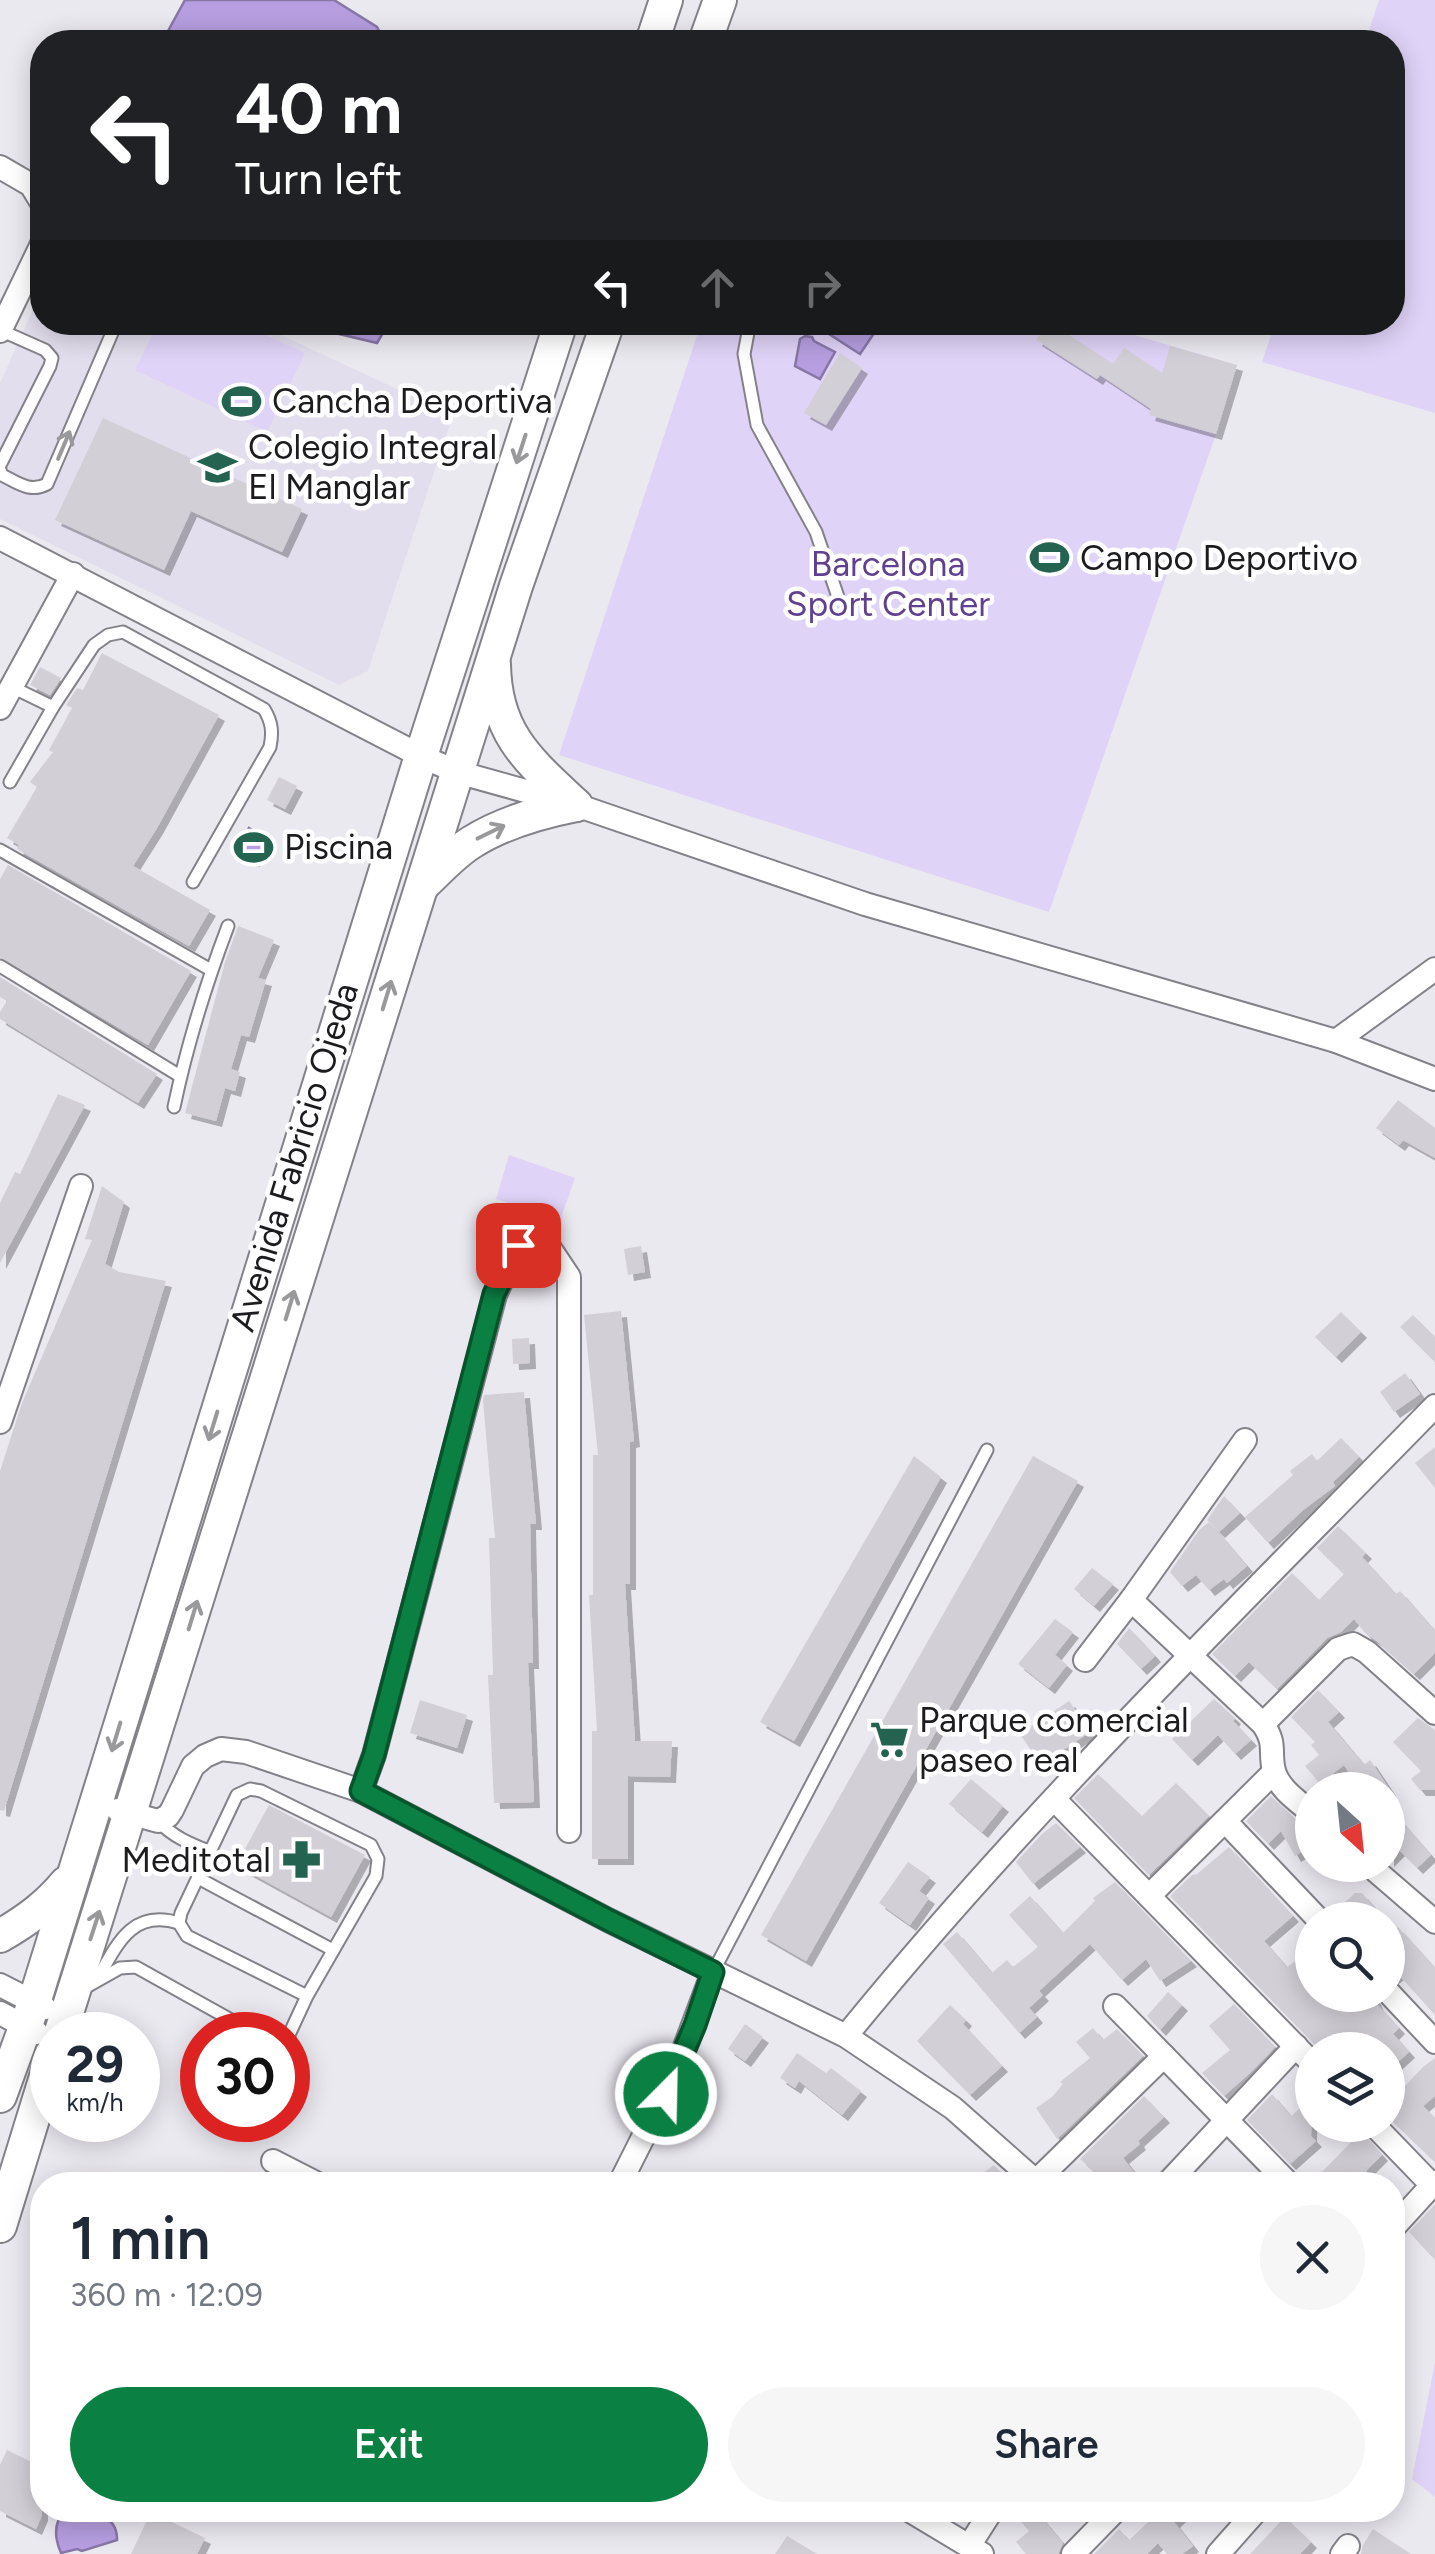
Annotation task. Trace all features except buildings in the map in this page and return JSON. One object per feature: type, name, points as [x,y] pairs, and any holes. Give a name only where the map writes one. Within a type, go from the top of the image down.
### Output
[{"type":"street","points":[[656,30],[666,0]]},
{"type":"street","points":[[709,30],[720,0]]},
{"type":"street","points":[[0,167],[30,185]]},
{"type":"street","points":[[0,330],[30,288]]},
{"type":"street","name":"Avenida Fabricio Ojeda","points":[[51,2012],[72,1876],[421,756],[558,335]]},
{"type":"street","name":"Avenida Fabricio Ojeda","points":[[52,2012],[144,1817],[421,887],[494,656],[604,335]]},
{"type":"street","points":[[0,538],[457,772],[576,805],[864,904],[1336,1041],[1435,1079]]},
{"type":"street","points":[[0,708],[73,574]]},
{"type":"street","points":[[494,656],[494,686],[509,733],[527,760],[576,805]]},
{"type":"street","points":[[421,887],[469,844],[500,827],[540,812],[576,805]]},
{"type":"street","points":[[1336,1041],[1435,970]]},
{"type":"street","points":[[0,1422],[81,1186]]},
{"type":"street","points":[[361,1791],[374,1755],[494,1294],[518,1245],[549,1247],[569,1277],[569,1831]]},
{"type":"street","points":[[846,2036],[1054,1799],[1435,1406]]},
{"type":"street","points":[[1084,1660],[1245,1440]]},
{"type":"street","points":[[1131,1600],[1263,1724],[1272,1742],[1274,1772],[1295,1799]]},
{"type":"street","points":[[1263,1724],[1338,1649],[1353,1644],[1435,1713]]},
{"type":"street","points":[[95,1804],[144,1817],[168,1816],[193,1766],[221,1749],[246,1752],[361,1791],[608,1920],[846,2036],[953,2108],[1023,2172]]},
{"type":"street","points":[[1150,1896],[1274,1772]]},
{"type":"street","points":[[1054,1799],[1295,2045]]},
{"type":"street","points":[[1225,1821],[1302,1902]]},
{"type":"street","points":[[0,1936],[39,1911],[72,1876]]},
{"type":"street","points":[[1389,1882],[1435,1922]]},
{"type":"street","points":[[626,2172],[674,2076],[713,1972]]},
{"type":"street","points":[[0,1985],[47,2012]]},
{"type":"street","points":[[1115,2006],[1278,2172]]},
{"type":"street","points":[[1405,2010],[1435,2042]]},
{"type":"street","points":[[4,2086],[30,2046]]},
{"type":"street","points":[[1048,2172],[1164,2056]]},
{"type":"street","points":[[1179,2172],[1254,2090],[1295,2060]]},
{"type":"street","points":[[4,2086],[22,2066],[30,2069]]},
{"type":"street","points":[[0,2226],[30,2128]]},
{"type":"street","points":[[1392,2142],[1434,2183],[1405,2215]]},
{"type":"street","points":[[273,2161],[295,2172]]},
{"type":"street","points":[[929,2522],[975,2550],[987,2522]]},
{"type":"street","points":[[1074,2554],[1105,2522]]},
{"type":"street","points":[[1218,2554],[1247,2522]]},
{"type":"lane","points":[[0,330],[44,350],[52,358],[0,468],[2,475],[32,489],[47,484],[111,335]]},
{"type":"lane","points":[[748,335],[744,354],[757,425],[816,532],[838,597]]},
{"type":"lane","points":[[10,782],[94,645],[108,635],[123,632],[264,709],[271,720],[270,747],[192,882]]},
{"type":"lane","points":[[12,687],[54,707]]},
{"type":"lane","points":[[0,850],[211,970]]},
{"type":"lane","points":[[174,1107],[211,970],[228,926]]},
{"type":"lane","points":[[0,966],[180,1076]]},
{"type":"lane","points":[[713,1972],[987,1450]]},
{"type":"lane","points":[[300,2012],[376,1876],[378,1859],[371,1846],[250,1789],[237,1795],[181,1913],[180,1923],[187,1936],[307,1996]]},
{"type":"lane","points":[[144,1817],[186,1843],[210,1852]]},
{"type":"lane","points":[[198,1878],[333,1950]]},
{"type":"lane","points":[[53,2012],[128,1932],[147,1920],[162,1918],[180,1923]]},
{"type":"lane","points":[[54,2012],[120,1968],[136,1967],[217,2012]]},
{"type":"shaded area","points":[[185,0],[334,0],[379,30],[169,30]]},
{"type":"shaded area","name":"Colegio Integral El Manglar","points":[[30,316],[30,335],[281,335],[453,415],[368,671],[339,685],[0,519],[0,383]]},
{"type":"shaded area","points":[[343,335],[382,335],[377,343]]},
{"type":"shaded area","points":[[831,335],[873,335],[860,354]]},
{"type":"shaded area","points":[[805,336],[835,352],[820,379],[795,366],[800,339]]},
{"type":"shaded area","name":"Piscina","points":[[249,828],[272,841],[259,865],[236,853]]},
{"type":"shaded area","points":[[58,2522],[111,2522],[117,2540],[61,2553],[56,2530]]},
{"type":"green space","points":[[1379,0],[1435,0],[1435,413],[1262,362],[1271,335],[1405,335],[1405,30],[1369,30]]},
{"type":"green space","name":"Cancha Deportiva","points":[[152,335],[265,335],[305,353],[267,432],[135,370]]},
{"type":"green space","name":"Barcelona Sport Center","points":[[697,335],[1134,335],[1237,365],[1049,912],[559,755]]},
{"type":"green space","points":[[509,1155],[575,1178],[560,1221],[496,1199]]},
{"type":"green space","points":[[1435,2362],[1435,2497],[1412,2479]]},
{"type":"place","name":"Cancha Deportiva","points":[[242,401]]},
{"type":"place","name":"Colegio Integral El Manglar","points":[[218,467]]},
{"type":"place","name":"Campo Deportivo","points":[[1050,558]]},
{"type":"place","name":"Piscina","points":[[254,847]]},
{"type":"place","name":"Parque comercial paseo real","points":[[889,1740]]},
{"type":"place","name":"Meditotal","points":[[301,1860]]},
{"type":"route","points":[[518,1245],[494,1294],[374,1755],[361,1791],[713,1972],[666,2094]]}]
